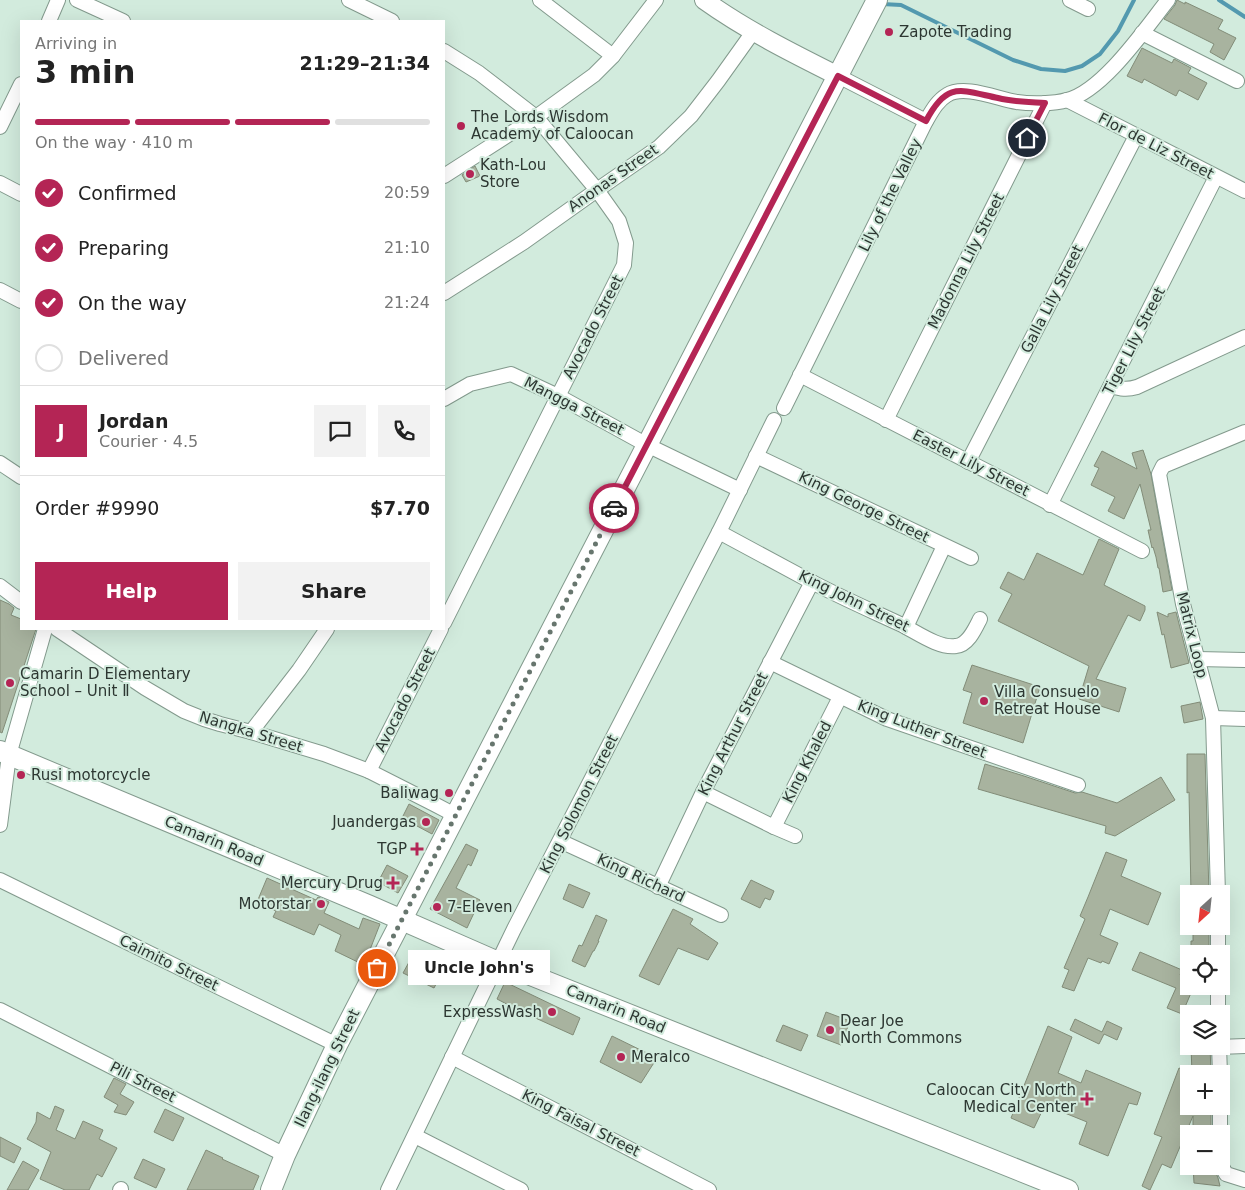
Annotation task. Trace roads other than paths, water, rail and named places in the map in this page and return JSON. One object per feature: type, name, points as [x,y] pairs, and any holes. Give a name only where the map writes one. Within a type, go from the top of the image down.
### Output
[{"type":"main road","name":"Ilang-ilang Street","points":[[272,1190],[285,1155],[337,1045],[877,0]]},
{"type":"main road","name":"Camarin Road","points":[[4,753],[498,962],[1068,1190]]},
{"type":"street","points":[[49,20],[58,0]]},
{"type":"street","points":[[77,0],[121,20]]},
{"type":"street","points":[[349,0],[390,20]]},
{"type":"street","points":[[540,0],[613,56]]},
{"type":"street","points":[[445,175],[536,117],[594,75],[613,56],[656,0]]},
{"type":"street","points":[[704,0],[753,32],[784,49],[926,121]]},
{"type":"street","points":[[1070,0],[1088,9]]},
{"type":"street","name":"Lily of the Valley","points":[[784,408],[926,121],[939,100],[948,94],[958,91],[970,91],[1019,102],[1045,103],[1067,100],[1086,92],[1101,81],[1127,53],[1168,0]]},
{"type":"street","name":"Anonas Street","points":[[445,292],[524,242],[659,147],[691,116],[753,32]]},
{"type":"street","points":[[1142,34],[1237,81]]},
{"type":"street","name":"Avocado Street","points":[[445,52],[479,73],[536,117],[597,190],[619,221],[626,243],[624,265],[445,621]]},
{"type":"street","points":[[0,127],[20,86]]},
{"type":"street","name":"Flor de Liz Street","points":[[1067,100],[1245,191]]},
{"type":"street","name":"Madonna Lily Street","points":[[886,420],[1045,103]]},
{"type":"street","name":"Galla Lily Street","points":[[968,462],[1136,136]]},
{"type":"street","name":"Tiger Lily Street","points":[[1050,504],[1216,177]]},
{"type":"street","points":[[0,183],[20,193]]},
{"type":"street","points":[[0,290],[20,300]]},
{"type":"street","points":[[1111,386],[1121,389],[1137,387],[1245,338]]},
{"type":"street","name":"Mangga Street","points":[[445,398],[470,384],[511,374],[558,396],[647,445],[740,490]]},
{"type":"street","name":"Easter Lily Street","points":[[800,375],[1142,551]]},
{"type":"street","name":"King Solomon Street","points":[[388,1190],[498,962],[719,532],[774,420]]},
{"type":"street","name":"Matrix Loop","points":[[1218,885],[1213,718],[1183,604],[1159,474],[1163,466],[1245,432]]},
{"type":"street","name":"King George Street","points":[[756,456],[971,558]]},
{"type":"street","points":[[0,463],[20,476]]},
{"type":"street","name":"King John Street","points":[[719,532],[812,582],[940,644],[951,647],[959,646],[967,640],[980,619]]},
{"type":"street","points":[[906,627],[944,546]]},
{"type":"street","name":"King Arthur Street","points":[[658,887],[703,792],[812,582]]},
{"type":"street","points":[[0,586],[20,601]]},
{"type":"street","points":[[0,825],[4,753],[45,630]]},
{"type":"street","name":"Nangka Street","points":[[59,630],[184,711],[220,724],[324,754],[368,772],[455,815]]},
{"type":"street","points":[[251,732],[299,670],[326,630]]},
{"type":"street","name":"Avocado Street","points":[[368,772],[440,630]]},
{"type":"street","points":[[1197,659],[1245,660]]},
{"type":"street","name":"King Luther Street","points":[[770,662],[887,719],[1078,785]]},
{"type":"street","name":"King Khaled","points":[[774,827],[840,697]]},
{"type":"street","points":[[1213,718],[1245,719]]},
{"type":"street","points":[[703,792],[795,836]]},
{"type":"street","name":"King Richard","points":[[560,841],[721,915]]},
{"type":"street","name":"Caimito Street","points":[[0,880],[337,1045]]},
{"type":"street","name":"Pili Street","points":[[0,1010],[285,1155]]},
{"type":"street","points":[[1230,1046],[1245,1046]]},
{"type":"street","name":"King Faisal Street","points":[[452,1057],[709,1190]]},
{"type":"street","points":[[415,1136],[520,1190]]},
{"type":"street","points":[[1229,1175],[1245,1180]]},
{"type":"waterway","points":[[882,4],[901,5],[1013,60],[1041,69],[1065,71],[1082,66],[1100,54],[1118,31],[1134,0]]},
{"type":"waterway","points":[[1219,0],[1245,17]]},
{"type":"place","name":"Zapote Trading","points":[[889,32]]},
{"type":"place","name":"The Lords Wisdom Academy of Caloocan","points":[[461,126]]},
{"type":"place","name":"Kath-Lou Store","points":[[470,174]]},
{"type":"place","name":"Camarin D Elementary School – Unit Ⅱ","points":[[10,683]]},
{"type":"place","name":"Villa Consuelo Retreat House","points":[[984,701]]},
{"type":"place","name":"Rusi motorcycle","points":[[21,775]]},
{"type":"place","name":"Baliwag","points":[[449,793]]},
{"type":"place","name":"Juandergas","points":[[426,822]]},
{"type":"place","name":"TGP","points":[[417,849]]},
{"type":"place","name":"Mercury Drug","points":[[393,883]]},
{"type":"place","name":"Motorstar","points":[[321,904]]},
{"type":"place","name":"7-Eleven","points":[[437,907]]},
{"type":"place","name":"Uncle John's","points":[[377,968]]},
{"type":"place","name":"ExpressWash","points":[[552,1012]]},
{"type":"place","name":"Dear Joe North Commons","points":[[830,1030]]},
{"type":"place","name":"Meralco","points":[[621,1057]]},
{"type":"place","name":"Caloocan City North Medical Center","points":[[1087,1099]]}]
